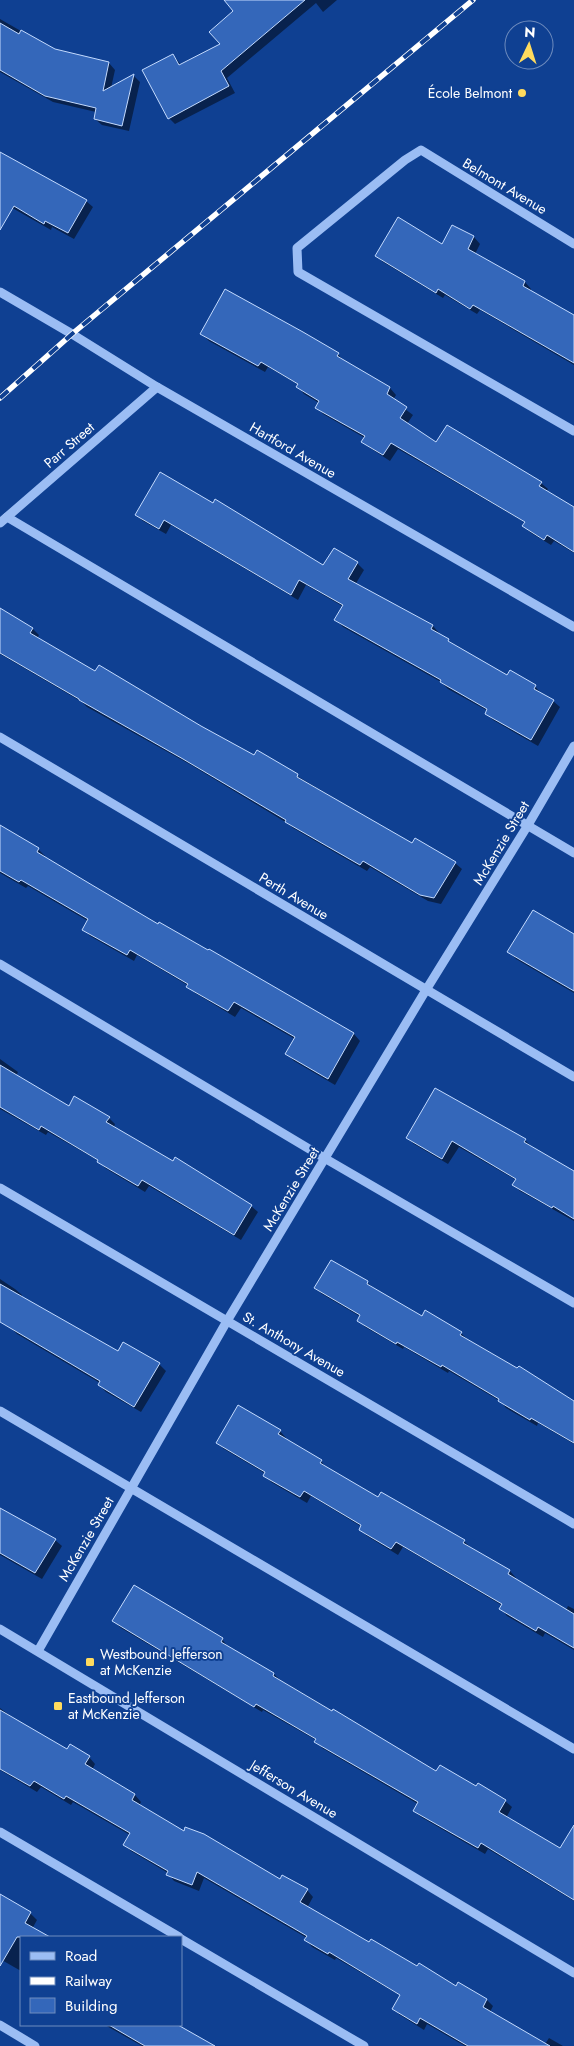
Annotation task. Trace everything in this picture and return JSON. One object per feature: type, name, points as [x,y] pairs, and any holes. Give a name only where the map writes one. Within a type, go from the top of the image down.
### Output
[{"type":"street","name":"Belmont Avenue","points":[[574,244],[421,150],[405,160],[297,248],[298,272],[574,431]]},
{"type":"street","name":"Hartford Avenue","points":[[2,296],[80,338],[157,387],[574,627]]},
{"type":"street","name":"Parr Street","points":[[3,520],[157,387]]},
{"type":"street","points":[[3,520],[574,853]]},
{"type":"street","name":"Perth Avenue","points":[[0,737],[574,1077]]},
{"type":"street","name":"McKenzie Street","points":[[38,1650],[227,1321],[574,746]]},
{"type":"street","points":[[0,964],[574,1303]]},
{"type":"street","name":"St. Anthony Avenue","points":[[0,1188],[574,1524]]},
{"type":"street","points":[[0,1411],[574,1750]]},
{"type":"street","name":"Jefferson Avenue","points":[[0,1629],[574,1972]]},
{"type":"street","points":[[0,1832],[177,1936]]},
{"type":"street","points":[[182,1939],[364,2046]]},
{"type":"street","points":[[0,2025],[36,2046]]},
{"type":"building","points":[[224,0],[305,0],[221,71],[229,86],[168,119],[142,70],[173,54],[179,65],[220,44],[209,32],[233,11]]},
{"type":"building","points":[[0,23],[19,34],[21,30],[55,49],[109,62],[103,91],[134,74],[122,126],[94,119],[96,108],[45,96],[0,70]]},
{"type":"building","points":[[0,152],[87,200],[68,233],[45,221],[44,224],[14,206],[0,230]]},
{"type":"building","points":[[398,217],[442,244],[452,225],[474,236],[468,249],[525,281],[523,286],[574,315],[574,363],[473,305],[470,309],[438,289],[436,293],[375,256]]},
{"type":"building","points":[[225,289],[339,353],[337,356],[390,387],[387,394],[407,407],[400,418],[436,442],[447,425],[542,482],[539,486],[574,507],[574,552],[547,535],[544,540],[522,526],[525,522],[391,443],[383,455],[361,442],[365,436],[315,408],[319,401],[296,387],[298,384],[261,362],[258,366],[200,334]]},
{"type":"building","points":[[160,472],[213,503],[215,499],[323,565],[334,548],[358,562],[348,579],[433,625],[431,629],[449,639],[448,641],[507,675],[510,670],[536,685],[534,689],[554,700],[531,740],[485,714],[487,709],[440,682],[441,680],[334,620],[343,605],[299,580],[291,595],[164,520],[159,529],[135,515]]},
{"type":"building","points":[[0,608],[33,628],[30,633],[95,671],[99,665],[201,726],[254,755],[257,750],[298,774],[297,777],[412,843],[415,838],[456,862],[434,898],[420,895],[363,861],[360,865],[285,822],[286,820],[183,759],[0,653]]},
{"type":"building","points":[[0,825],[39,848],[37,852],[158,924],[159,922],[209,949],[354,1033],[328,1079],[285,1054],[295,1037],[234,1002],[228,1011],[186,987],[188,984],[130,950],[127,955],[82,930],[88,919],[21,880],[19,882],[0,871]]},
{"type":"building","points":[[533,910],[574,934],[574,991],[507,952]]},
{"type":"building","points":[[0,1065],[69,1106],[74,1096],[110,1117],[106,1122],[173,1161],[175,1157],[252,1205],[234,1235],[142,1180],[138,1186],[41,1126],[39,1130],[0,1107]]},
{"type":"building","points":[[435,1088],[526,1139],[524,1142],[574,1171],[574,1219],[512,1185],[516,1179],[452,1141],[442,1159],[406,1138]]},
{"type":"building","points":[[331,1260],[368,1281],[367,1284],[422,1316],[425,1310],[462,1332],[460,1335],[517,1368],[519,1366],[574,1401],[574,1443],[531,1418],[530,1420],[442,1365],[441,1367],[397,1342],[396,1344],[357,1321],[360,1315],[314,1288]]},
{"type":"building","points":[[0,1284],[118,1351],[123,1342],[160,1363],[134,1407],[98,1385],[100,1381],[0,1322]]},
{"type":"building","points":[[238,1405],[281,1430],[278,1434],[322,1460],[320,1463],[378,1497],[381,1492],[465,1540],[463,1543],[510,1570],[508,1574],[574,1614],[574,1648],[538,1627],[536,1631],[499,1609],[502,1604],[396,1542],[391,1549],[359,1530],[361,1525],[304,1491],[300,1497],[263,1476],[265,1472],[216,1443]]},
{"type":"building","points":[[0,1508],[56,1539],[35,1573],[0,1553]]},
{"type":"building","points":[[134,1585],[223,1638],[221,1642],[274,1673],[273,1676],[332,1711],[333,1709],[436,1771],[440,1765],[476,1786],[478,1783],[506,1800],[499,1812],[560,1848],[574,1825],[574,1900],[481,1843],[478,1848],[413,1811],[418,1802],[314,1742],[316,1739],[256,1704],[254,1707],[112,1621]]},
{"type":"building","points":[[0,1710],[67,1749],[70,1744],[90,1756],[85,1764],[135,1794],[132,1800],[184,1831],[185,1827],[204,1834],[280,1879],[282,1875],[308,1889],[300,1902],[369,1942],[371,1939],[417,1966],[419,1963],[456,1986],[458,1982],[487,1999],[483,2007],[550,2046],[468,2046],[420,2018],[417,2024],[392,2009],[400,1995],[329,1952],[328,1954],[304,1940],[307,1936],[197,1872],[192,1885],[166,1875],[168,1871],[123,1845],[130,1833],[66,1796],[64,1799],[34,1781],[30,1786],[0,1769]]},
{"type":"building","points":[[0,1894],[31,1912],[25,1923],[48,1936],[17,1937],[0,1966]]},
{"type":"building","points":[[111,2026],[180,2026],[215,2046],[145,2046]]},
{"type":"railway","points":[[0,398],[72,334],[473,0]]},
{"type":"place","name":"École Belmont","points":[[522,93]]},
{"type":"place","name":"Westbound Jefferson at McKenzie","points":[[90,1662]]},
{"type":"place","name":"Eastbound Jefferson at McKenzie","points":[[58,1706]]}]
